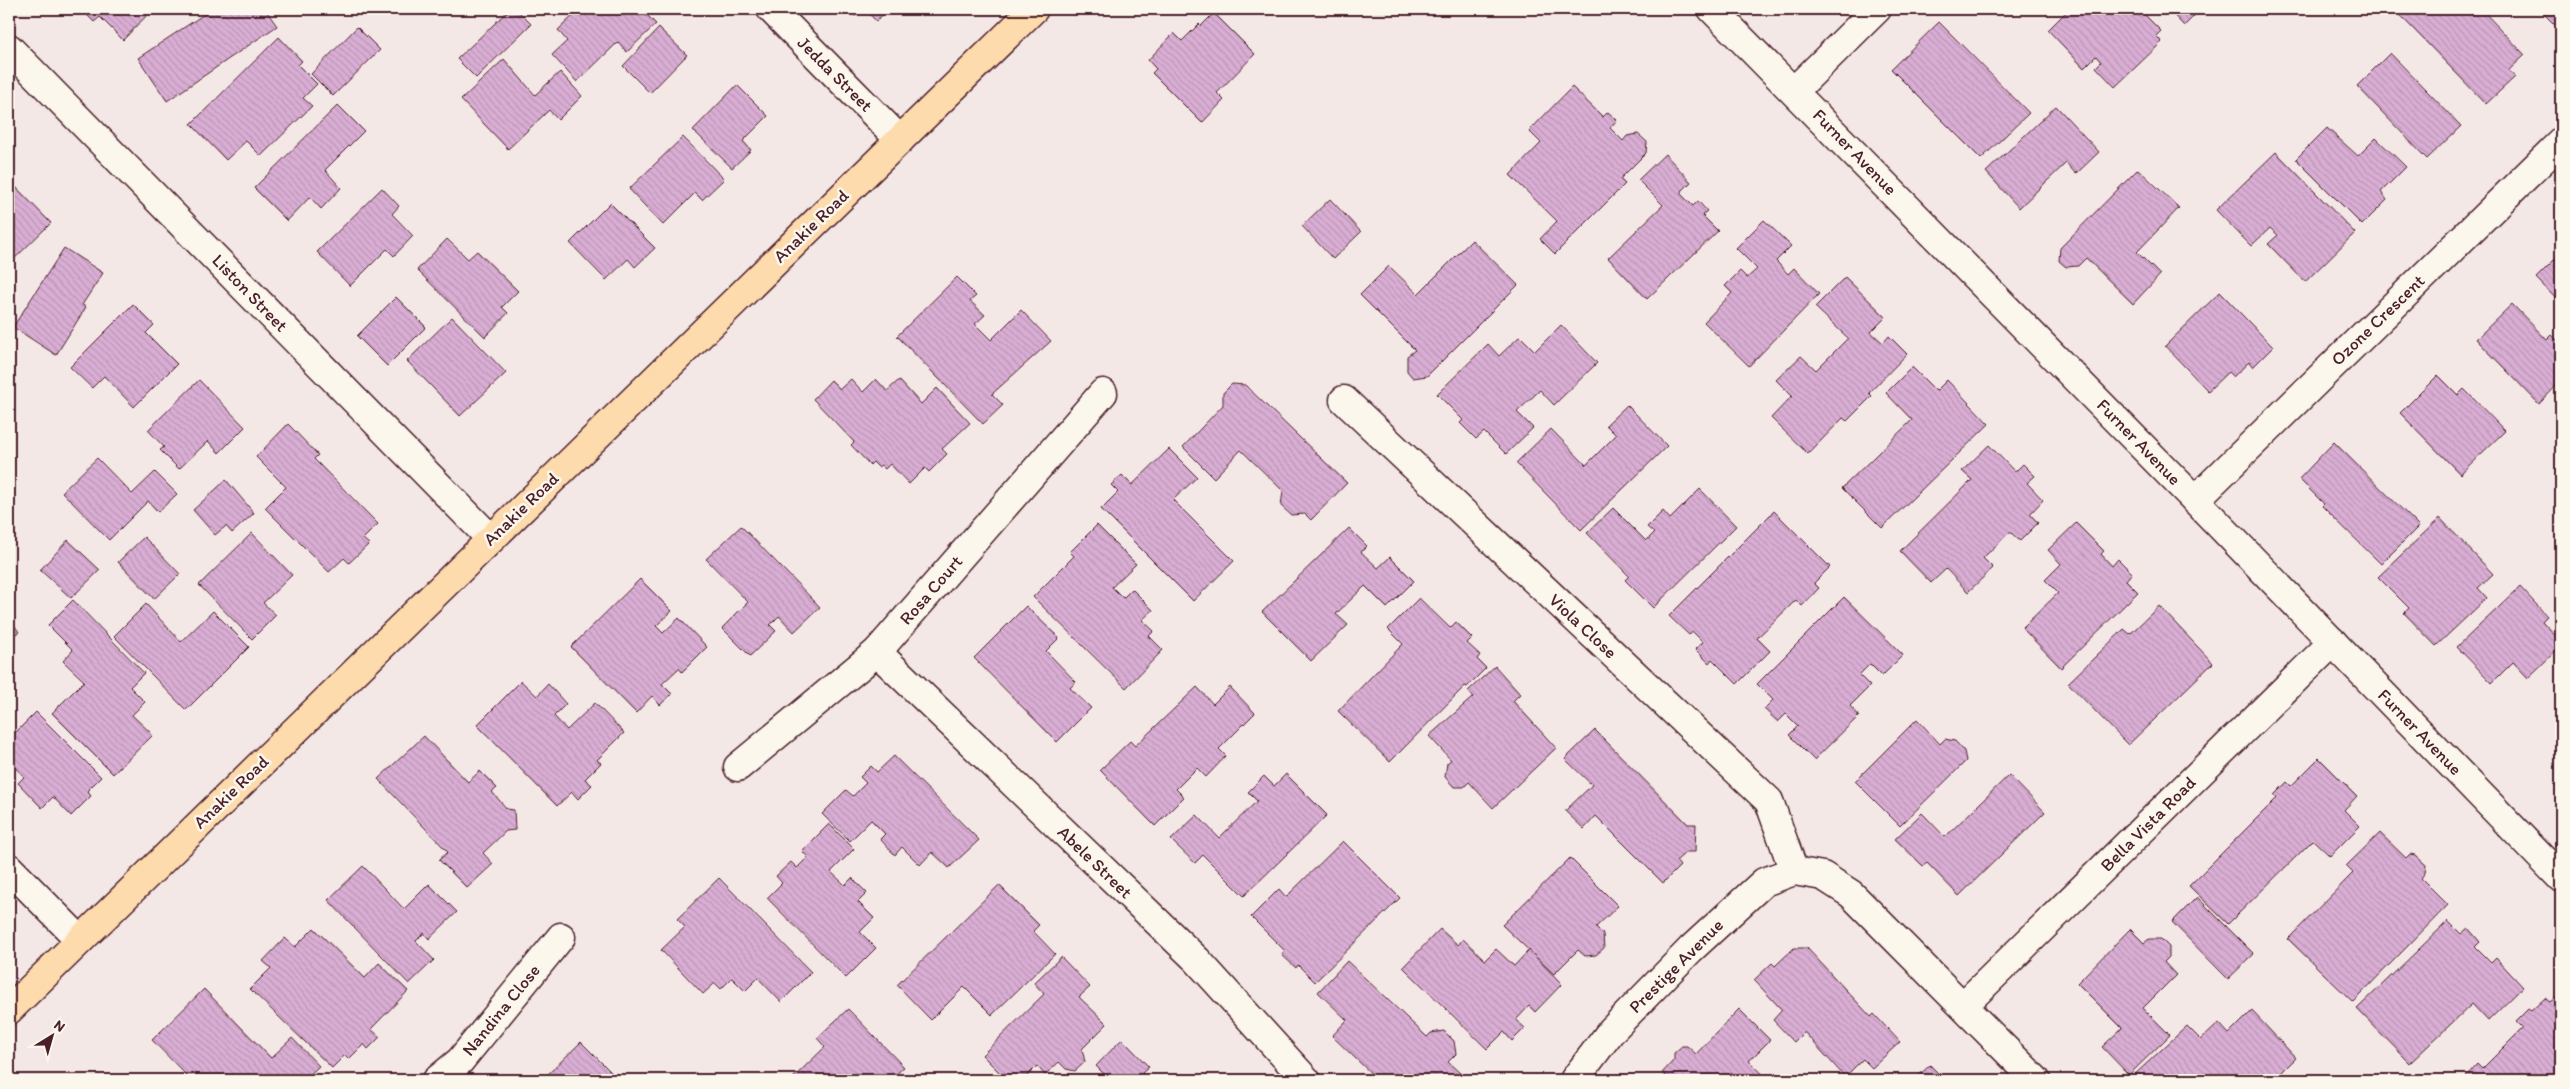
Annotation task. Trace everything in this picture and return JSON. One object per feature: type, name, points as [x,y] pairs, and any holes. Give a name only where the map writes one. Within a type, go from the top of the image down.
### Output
[{"type":"main road","name":"Anakie Road","points":[[9,1010],[1034,9]]},
{"type":"street","name":"Jedda Street","points":[[770,9],[900,140]]},
{"type":"street","name":"Furner Avenue","points":[[1712,9],[2195,500],[2561,878]]},
{"type":"street","points":[[1794,91],[1877,9]]},
{"type":"street","name":"Liston Street","points":[[9,48],[491,539]]},
{"type":"street","name":"Ozone Crescent","points":[[2195,500],[2561,142]]},
{"type":"street","name":"Rosa Court","points":[[738,767],[877,652],[1103,393]]},
{"type":"street","name":"Viola Close","points":[[1344,400],[1769,801],[1794,871]]},
{"type":"street","name":"Bella Vista Road","points":[[1963,1006],[2333,642]]},
{"type":"street","name":"Abele Street","points":[[877,652],[1197,960],[1306,1080]]},
{"type":"street","points":[[9,868],[80,940]]},
{"type":"street","points":[[1794,871],[1823,876],[1851,894],[2036,1080]]},
{"type":"street","name":"Prestige Avenue","points":[[1574,1080],[1612,1030],[1692,949],[1764,882],[1794,871]]},
{"type":"street","name":"Nandina Close","points":[[437,1080],[460,1061],[561,937]]},
{"type":"building","points":[[81,9],[153,9],[123,40],[100,17],[94,22]]},
{"type":"building","points":[[212,9],[265,9],[277,26],[167,101],[138,58]]},
{"type":"building","points":[[510,9],[516,9],[531,24],[476,78],[457,59]]},
{"type":"building","points":[[580,9],[641,9],[656,24],[627,52],[618,42],[577,82],[552,55],[567,41],[558,30]]},
{"type":"building","points":[[847,9],[863,9],[855,16]]},
{"type":"building","points":[[865,9],[889,9],[876,21]]},
{"type":"building","points":[[2069,9],[2139,9],[2161,31],[2156,36],[2162,42],[2115,87],[2096,67],[2101,62],[2096,56],[2084,68],[2048,30]]},
{"type":"building","points":[[2168,9],[2201,9],[2184,26]]},
{"type":"building","points":[[2394,9],[2481,9],[2525,55],[2509,70],[2515,77],[2486,104]]},
{"type":"building","points":[[2539,9],[2561,9],[2561,29],[2560,30]]},
{"type":"building","points":[[1214,13],[1255,54],[1217,93],[1224,100],[1202,123],[1152,73],[1156,69],[1148,60],[1174,33],[1182,41],[1199,24],[1201,26]]},
{"type":"building","points":[[1939,22],[2029,113],[1981,159],[1891,69]]},
{"type":"building","points":[[357,27],[380,50],[333,96],[311,74]]},
{"type":"building","points":[[659,28],[687,55],[650,93],[623,66]]},
{"type":"building","points":[[279,37],[302,61],[298,65],[317,84],[303,98],[312,106],[261,156],[246,141],[226,160],[191,124]]},
{"type":"building","points":[[2390,53],[2461,126],[2427,159],[2357,86]]},
{"type":"building","points":[[504,59],[535,95],[560,72],[582,96],[558,120],[549,110],[508,149],[461,100]]},
{"type":"building","points":[[737,85],[768,116],[743,141],[751,150],[732,168],[693,130]]},
{"type":"building","points":[[1572,87],[1603,117],[1608,112],[1617,120],[1610,128],[1623,141],[1627,136],[1638,134],[1647,142],[1646,153],[1620,179],[1625,184],[1555,254],[1540,239],[1557,221],[1510,175],[1541,143],[1529,131]]},
{"type":"building","points":[[338,105],[364,131],[325,170],[341,188],[321,209],[310,197],[287,221],[254,188]]},
{"type":"building","points":[[2056,106],[2099,152],[2076,174],[2066,163],[2019,208],[1986,172]]},
{"type":"building","points":[[2327,128],[2358,156],[2376,138],[2406,167],[2381,192],[2387,200],[2362,225],[2296,159]]},
{"type":"building","points":[[683,137],[724,179],[702,200],[695,193],[663,225],[629,189]]},
{"type":"building","points":[[2276,152],[2355,233],[2305,282],[2268,244],[2278,235],[2270,228],[2251,246],[2216,210]]},
{"type":"building","points":[[1665,154],[1691,182],[1680,193],[1693,206],[1698,201],[1707,211],[1702,215],[1718,231],[1647,299],[1608,258],[1663,205],[1638,180]]},
{"type":"building","points":[[2138,169],[2179,208],[2137,252],[2160,275],[2133,304],[2086,258],[2078,266],[2066,267],[2059,261],[2060,248]]},
{"type":"building","points":[[11,182],[51,223],[9,264],[9,184]]},
{"type":"building","points":[[382,188],[399,206],[392,214],[413,236],[394,256],[387,249],[350,286],[317,252]]},
{"type":"building","points":[[1330,199],[1361,232],[1333,259],[1302,226]]},
{"type":"building","points":[[610,203],[655,248],[635,267],[628,259],[606,280],[570,243]]},
{"type":"building","points":[[1764,220],[1791,246],[1776,261],[1788,274],[1794,268],[1819,294],[1749,366],[1704,322],[1732,293],[1725,286],[1740,271],[1747,278],[1757,269],[1736,248]]},
{"type":"building","points":[[447,239],[468,259],[477,251],[518,291],[502,307],[508,313],[485,337],[417,270]]},
{"type":"building","points":[[1472,240],[1518,285],[1427,376],[1413,378],[1407,371],[1407,356],[1415,350],[1360,295],[1389,266],[1418,294]]},
{"type":"building","points":[[64,248],[103,273],[82,305],[86,307],[56,355],[13,327]]},
{"type":"building","points":[[2561,253],[2561,304],[2536,278]]},
{"type":"building","points":[[957,277],[976,296],[970,301],[985,315],[975,324],[991,340],[1021,310],[1051,341],[992,394],[1003,405],[983,424],[897,336]]},
{"type":"building","points":[[1845,277],[1886,317],[1871,332],[1883,343],[1889,336],[1907,354],[1869,393],[1872,396],[1847,421],[1843,418],[1808,454],[1771,418],[1792,396],[1776,380],[1801,356],[1816,370],[1848,338],[1815,307]]},
{"type":"building","points":[[2220,292],[2273,347],[2253,367],[2249,362],[2233,377],[2228,372],[2208,391],[2165,346]]},
{"type":"building","points":[[396,297],[426,327],[387,366],[357,336]]},
{"type":"building","points":[[133,304],[154,325],[146,333],[177,364],[134,407],[104,376],[92,388],[70,367]]},
{"type":"building","points":[[2512,304],[2547,340],[2552,335],[2561,344],[2561,381],[2539,404],[2476,339]]},
{"type":"building","points":[[452,317],[506,373],[460,416],[407,361]]},
{"type":"building","points":[[1561,325],[1597,363],[1554,405],[1540,390],[1517,412],[1533,428],[1506,454],[1484,432],[1476,439],[1460,423],[1463,420],[1437,394],[1488,344],[1499,356],[1520,336],[1535,351]]},
{"type":"building","points":[[1912,367],[1936,391],[1947,380],[1989,424],[1882,528],[1842,488],[1912,420],[1886,393]]},
{"type":"building","points":[[2438,375],[2458,395],[2464,389],[2505,431],[2460,474],[2400,413]]},
{"type":"building","points":[[851,379],[863,392],[876,379],[887,391],[899,380],[921,404],[937,388],[970,423],[942,449],[947,454],[929,472],[925,468],[909,484],[890,464],[885,469],[881,465],[878,467],[873,462],[870,465],[851,445],[854,442],[813,399],[831,380],[840,389]]},
{"type":"building","points":[[199,380],[245,427],[219,453],[208,441],[179,469],[160,450],[164,447],[148,430]]},
{"type":"building","points":[[1232,384],[1245,385],[1347,483],[1311,520],[1305,514],[1291,515],[1281,506],[1283,491],[1241,450],[1214,478],[1183,447],[1223,405],[1223,393]]},
{"type":"building","points":[[1627,405],[1667,446],[1581,530],[1516,463],[1551,429],[1586,465],[1616,435],[1606,425]]},
{"type":"building","points":[[288,424],[318,455],[314,459],[378,524],[363,539],[369,544],[349,563],[344,558],[329,572],[265,508],[286,487],[256,457]]},
{"type":"building","points":[[2334,442],[2419,526],[2381,564],[2322,506],[2324,504],[2299,479]]},
{"type":"building","points":[[1989,445],[2015,472],[2023,464],[2035,476],[2027,483],[2043,500],[2030,514],[2038,523],[2020,541],[2010,532],[1983,558],[1993,568],[1968,592],[1946,569],[1931,583],[1900,551],[1972,480],[1962,471]]},
{"type":"building","points":[[1169,449],[1197,477],[1173,500],[1234,561],[1193,601],[1101,509],[1118,492],[1111,485],[1122,475],[1132,485]]},
{"type":"building","points":[[97,458],[132,494],[155,472],[177,494],[158,512],[148,501],[109,540],[62,492]]},
{"type":"building","points":[[226,480],[254,513],[232,533],[226,526],[215,535],[193,510]]},
{"type":"building","points":[[1700,489],[1736,526],[1653,608],[1625,580],[1629,576],[1587,533],[1613,508],[1646,541],[1654,533],[1647,527],[1663,511],[1670,519]]},
{"type":"building","points":[[1774,511],[1830,567],[1814,583],[1819,588],[1802,606],[1796,600],[1757,638],[1770,651],[1737,684],[1712,659],[1709,663],[1695,649],[1703,642],[1693,632],[1689,635],[1669,616]]},
{"type":"building","points":[[2440,518],[2493,574],[2478,588],[2487,598],[2436,646],[2404,613],[2409,608],[2378,577]]},
{"type":"building","points":[[2076,523],[2104,551],[2101,554],[2112,566],[2118,559],[2132,573],[2126,580],[2138,592],[2061,668],[2022,628],[2058,593],[2045,580],[2061,564],[2048,550]]},
{"type":"building","points":[[1097,525],[1136,564],[1112,587],[1123,598],[1132,589],[1153,610],[1142,620],[1154,631],[1149,636],[1163,650],[1126,688],[1033,597],[1074,556],[1070,552]]},
{"type":"building","points":[[741,526],[820,607],[794,632],[779,616],[770,625],[776,631],[750,656],[722,628],[748,602],[706,559]]},
{"type":"building","points":[[1349,528],[1367,546],[1361,552],[1378,568],[1390,557],[1414,581],[1387,608],[1365,586],[1336,614],[1348,625],[1311,661],[1262,612]]},
{"type":"building","points":[[252,533],[292,575],[263,603],[276,615],[252,639],[199,585]]},
{"type":"building","points":[[144,537],[180,574],[154,599],[118,562]]},
{"type":"building","points":[[68,540],[100,570],[71,598],[40,570]]},
{"type":"building","points":[[640,579],[672,611],[656,626],[663,633],[679,618],[707,647],[682,672],[679,668],[662,684],[672,694],[660,705],[652,696],[636,713],[571,647]]},
{"type":"building","points":[[2520,587],[2547,616],[2542,621],[2561,641],[2561,646],[2528,678],[2513,662],[2492,683],[2457,647]]},
{"type":"building","points":[[1844,597],[1903,655],[1882,676],[1870,664],[1859,675],[1870,686],[1850,706],[1859,716],[1814,760],[1789,735],[1798,726],[1786,714],[1778,722],[1764,709],[1773,700],[1757,684]]},
{"type":"building","points":[[1419,598],[1450,628],[1456,622],[1472,638],[1467,643],[1480,655],[1477,659],[1486,668],[1467,687],[1465,686],[1390,762],[1338,711],[1403,644],[1388,629]]},
{"type":"building","points":[[73,600],[144,673],[130,687],[145,702],[132,715],[153,735],[113,774],[52,713],[84,681],[63,661],[73,650],[48,625]]},
{"type":"building","points":[[146,604],[181,642],[213,611],[249,647],[186,710],[114,636]]},
{"type":"building","points":[[1026,606],[1059,638],[1046,651],[1076,682],[1070,688],[1091,708],[1057,742],[974,658]]},
{"type":"building","points":[[2159,606],[2213,663],[2128,745],[2068,683],[2124,629],[2130,634]]},
{"type":"building","points":[[9,617],[19,632],[9,638]]},
{"type":"building","points":[[1495,666],[1520,694],[1513,701],[1556,748],[1493,808],[1469,782],[1464,787],[1454,787],[1445,777],[1447,763],[1451,760],[1429,736],[1473,697],[1468,691]]},
{"type":"building","points":[[521,681],[537,696],[548,684],[566,704],[554,716],[567,730],[595,703],[624,733],[597,760],[601,763],[585,779],[592,785],[578,799],[572,792],[557,806],[477,725]]},
{"type":"building","points":[[1197,687],[1213,704],[1230,687],[1255,713],[1219,749],[1226,756],[1206,777],[1197,768],[1176,789],[1184,797],[1155,826],[1100,770],[1130,741],[1135,746]]},
{"type":"building","points":[[36,712],[101,777],[87,791],[91,796],[71,816],[53,797],[42,808],[18,783],[24,777],[9,761],[9,739]]},
{"type":"building","points":[[1917,719],[1940,744],[1945,739],[1955,741],[1964,751],[1966,761],[1900,826],[1855,781]]},
{"type":"building","points":[[1595,730],[1688,824],[1696,824],[1695,852],[1686,852],[1676,861],[1680,866],[1663,883],[1596,816],[1584,829],[1565,811],[1592,785],[1565,759]]},
{"type":"building","points":[[424,736],[468,782],[480,771],[497,788],[492,792],[507,809],[514,810],[515,830],[506,831],[483,853],[493,864],[467,888],[439,860],[448,852],[378,779]]},
{"type":"building","points":[[894,756],[979,840],[949,868],[932,852],[920,865],[902,847],[895,855],[880,839],[885,834],[871,820],[850,841],[822,814],[846,790],[853,796],[866,783],[860,777],[871,766],[877,772]]},
{"type":"building","points":[[2319,758],[2357,796],[2344,810],[2360,826],[2330,856],[2313,840],[2228,924],[2189,886],[2277,798],[2274,795],[2287,782],[2291,786]]},
{"type":"building","points":[[1286,774],[1327,815],[1244,896],[1203,855],[1195,863],[1171,840],[1197,815],[1219,838],[1257,801],[1248,792],[1264,776],[1274,786]]},
{"type":"building","points":[[2009,775],[2045,812],[1959,896],[1927,863],[1923,866],[1895,839],[1922,813],[1945,837]]},
{"type":"building","points":[[829,824],[854,849],[831,872],[845,885],[852,878],[867,893],[858,902],[874,918],[860,932],[876,948],[846,978],[767,898],[782,883],[776,876],[791,862],[797,868],[808,857],[802,851]]},
{"type":"building","points":[[2380,833],[2406,858],[2410,854],[2415,855],[2426,865],[2425,873],[2421,878],[2448,905],[2353,1002],[2288,939],[2353,873],[2346,866]]},
{"type":"building","points":[[1343,841],[1400,898],[1315,982],[1298,965],[1296,968],[1282,955],[1285,951],[1251,917],[1279,889],[1286,897]]},
{"type":"building","points":[[1570,858],[1618,906],[1596,927],[1603,934],[1604,948],[1596,955],[1585,956],[1578,950],[1554,974],[1502,925]]},
{"type":"building","points":[[363,866],[404,909],[429,884],[457,912],[429,939],[424,933],[416,941],[434,960],[409,984],[328,900]]},
{"type":"building","points":[[719,878],[811,972],[781,1002],[758,978],[745,991],[732,978],[721,989],[715,983],[703,994],[661,950],[685,927],[677,919]]},
{"type":"building","points":[[999,885],[1039,925],[1033,931],[1055,954],[992,1015],[964,987],[931,1020],[897,985]]},
{"type":"building","points":[[2197,897],[2254,954],[2228,979],[2172,922]]},
{"type":"building","points":[[2448,921],[2461,934],[2468,928],[2480,942],[2475,947],[2491,963],[2496,958],[2523,987],[2488,1021],[2472,1004],[2410,1063],[2357,1009]]},
{"type":"building","points":[[314,928],[365,978],[379,963],[408,991],[371,1029],[380,1037],[368,1049],[364,1044],[349,1059],[345,1055],[332,1068],[250,989],[271,968],[263,961],[285,938],[295,947]]},
{"type":"building","points":[[1440,929],[1458,945],[1463,939],[1485,960],[1496,949],[1514,966],[1529,950],[1562,984],[1535,1012],[1529,1006],[1516,1020],[1525,1028],[1512,1041],[1504,1032],[1487,1049],[1403,967]]},
{"type":"building","points":[[2130,929],[2144,943],[2149,939],[2161,939],[2169,947],[2169,957],[2164,962],[2176,975],[2143,1008],[2170,1035],[2129,1075],[2102,1047],[2122,1028],[2077,983]]},
{"type":"building","points":[[1794,948],[1807,948],[1871,1017],[1874,1014],[1900,1042],[1872,1068],[1863,1059],[1845,1077],[1804,1032],[1794,1042],[1773,1020],[1782,1010],[1754,980],[1772,963],[1775,966]]},
{"type":"building","points":[[1061,957],[1090,987],[1079,997],[1107,1024],[1082,1049],[1085,1062],[1075,1071],[1066,1069],[1059,1062],[1045,1075],[1037,1066],[1023,1080],[1007,1080],[982,1055],[1044,994],[1034,983]]},
{"type":"building","points":[[1347,961],[1427,1037],[1431,1033],[1444,1031],[1454,1041],[1456,1054],[1448,1062],[1461,1074],[1456,1080],[1378,1080],[1332,1036],[1347,1020],[1318,992]]},
{"type":"building","points":[[204,989],[271,1058],[292,1038],[319,1066],[304,1080],[191,1080],[152,1040]]},
{"type":"building","points":[[2545,998],[2550,1002],[2555,998],[2561,1005],[2561,1080],[2555,1076],[2550,1080],[2463,1080],[2477,1064],[2482,1069],[2523,1028],[2516,1021],[2528,1009],[2531,1011]]},
{"type":"building","points":[[848,1009],[904,1067],[890,1080],[875,1080],[871,1076],[867,1080],[791,1080],[825,1047],[817,1038]]},
{"type":"building","points":[[1739,1009],[1770,1040],[1749,1061],[1769,1080],[1661,1080],[1665,1075],[1662,1073],[1674,1060],[1674,1053],[1682,1046],[1687,1046],[1696,1054]]},
{"type":"building","points":[[2252,1011],[2296,1058],[2278,1076],[2276,1073],[2268,1080],[2136,1080],[2132,1077],[2187,1026],[2201,1040],[2219,1023],[2229,1034]]},
{"type":"building","points":[[1122,1039],[1149,1067],[1142,1073],[1149,1080],[1110,1080],[1096,1066]]},
{"type":"building","points":[[581,1042],[611,1072],[602,1080],[542,1080]]},
{"type":"building","points":[[1930,1065],[1945,1080],[1914,1080]]}]
